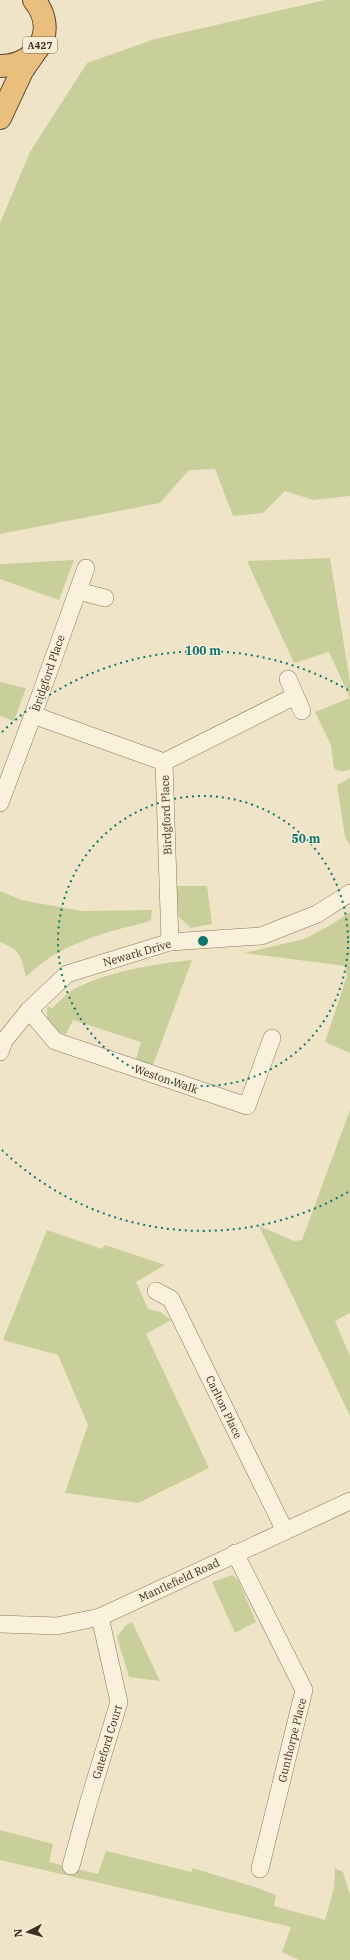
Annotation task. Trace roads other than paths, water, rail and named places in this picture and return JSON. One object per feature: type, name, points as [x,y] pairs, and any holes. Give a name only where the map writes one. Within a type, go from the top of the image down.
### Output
[{"type":"highway","name":"A427","points":[[0,118],[22,71],[41,44],[44,33],[44,21],[38,3]]},
{"type":"highway","name":"A427","points":[[0,66],[12,66],[24,62],[34,54]]},
{"type":"street","name":"Bridgford Place","points":[[86,568],[33,715],[164,762]]},
{"type":"street","points":[[78,591],[105,598]]},
{"type":"street","name":"Birdgford Place","points":[[170,942],[164,762],[298,703],[288,679]]},
{"type":"street","points":[[0,803],[33,715]]},
{"type":"street","name":"Newark Drive","points":[[0,1052],[4,1041],[29,1010],[67,974],[170,942],[261,936],[317,914],[350,893]]},
{"type":"street","name":"Weston Walk","points":[[29,1010],[55,1041],[247,1106],[272,1038]]},
{"type":"street","name":"Carlton Place","points":[[156,1291],[172,1299],[285,1531]]},
{"type":"street","name":"Mantlefield Road","points":[[0,1624],[57,1626],[100,1617],[235,1553],[350,1501]]},
{"type":"street","name":"Gunthorpe Place","points":[[235,1553],[304,1690],[260,1868]]},
{"type":"street","name":"Gateford Court","points":[[71,1866],[88,1804],[120,1702],[100,1617]]}]
